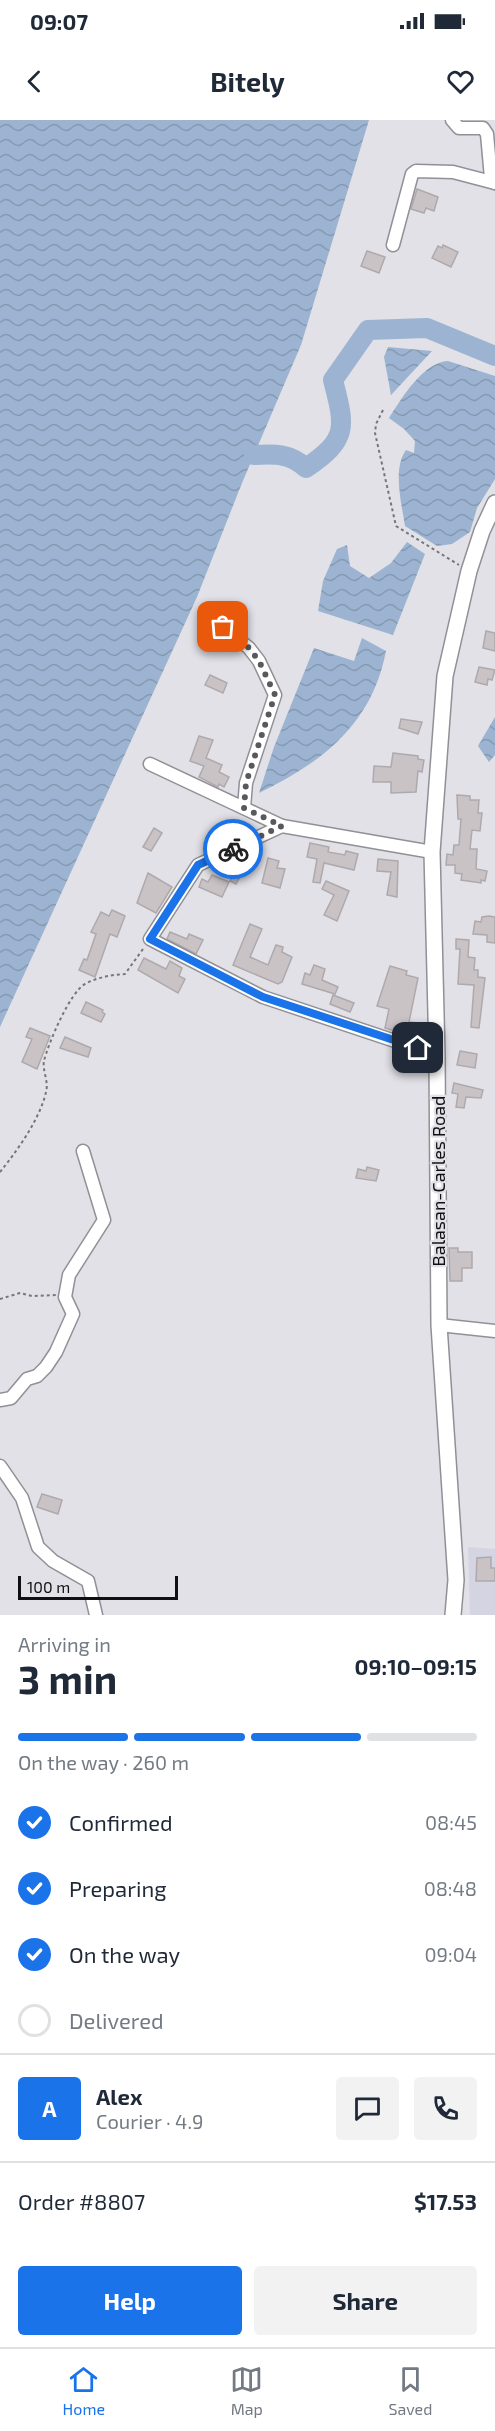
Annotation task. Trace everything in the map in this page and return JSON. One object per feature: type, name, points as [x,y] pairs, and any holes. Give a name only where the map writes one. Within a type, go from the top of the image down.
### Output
[{"type":"main road","name":"Balasan-Carles Road","points":[[453,1615],[456,1580],[439,1324],[437,1055],[432,852],[445,676],[469,571],[482,531],[495,503]]},
{"type":"street","points":[[452,120],[459,128],[483,128],[487,134],[491,178],[495,183]]},
{"type":"street","points":[[393,245],[412,174],[416,171],[453,172],[495,183]]},
{"type":"street","points":[[223,627],[249,648],[259,661],[275,695],[246,783],[244,808]]},
{"type":"street","points":[[150,764],[282,826],[432,852]]},
{"type":"street","points":[[282,826],[198,865],[150,939],[263,997],[437,1055]]},
{"type":"street","points":[[0,1400],[11,1398],[27,1379],[37,1376],[56,1352],[73,1314],[65,1297],[69,1275],[104,1220],[83,1151]]},
{"type":"street","points":[[439,1324],[495,1331]]},
{"type":"street","points":[[0,1466],[22,1498],[38,1547],[53,1561],[88,1581],[96,1615]]},
{"type":"path","points":[[383,410],[375,424],[375,433],[396,526],[469,571]]},
{"type":"path","points":[[0,1172],[32,1122],[46,1095],[48,1081],[44,1063],[68,1004],[83,985],[107,975],[125,974],[150,939]]},
{"type":"path","points":[[0,1299],[20,1293],[65,1297]]},
{"type":"shaded area","points":[[468,1547],[495,1549],[495,1615],[470,1615]]},
{"type":"water","points":[[0,120],[369,120],[301,345],[242,483],[197,597],[0,1027]]},
{"type":"water","points":[[388,347],[432,351],[391,395],[384,357]]},
{"type":"water","points":[[448,361],[495,376],[495,479],[477,508],[470,532],[452,544],[437,546],[405,526],[399,487],[400,467],[406,450],[414,453],[415,441],[389,418],[407,391],[422,374],[439,363]]},
{"type":"water","points":[[407,542],[425,554],[393,635],[318,611],[323,581],[337,549],[347,545],[350,566],[369,578],[391,563]]},
{"type":"water","points":[[362,638],[386,651],[379,677],[357,720],[324,754],[259,793],[274,747],[314,648],[354,661]]},
{"type":"water","points":[[495,717],[495,755],[489,762],[478,746]]},
{"type":"building","points":[[417,189],[438,197],[434,211],[426,208],[424,213],[411,209]]},
{"type":"building","points":[[443,245],[458,252],[451,267],[432,258],[438,246],[442,248]]},
{"type":"building","points":[[367,251],[385,257],[379,273],[361,266]]},
{"type":"building","points":[[486,631],[495,633],[495,651],[483,648]]},
{"type":"building","points":[[479,667],[495,670],[492,680],[488,679],[487,685],[475,682]]},
{"type":"building","points":[[210,675],[227,683],[223,693],[205,685]]},
{"type":"building","points":[[401,719],[422,722],[418,734],[399,728]]},
{"type":"building","points":[[199,736],[213,740],[206,758],[222,765],[219,772],[229,777],[224,787],[219,784],[218,787],[199,777],[204,766],[190,761]]},
{"type":"building","points":[[393,753],[418,756],[418,759],[424,760],[422,772],[418,771],[416,792],[391,793],[391,782],[373,782],[374,766],[391,767]]},
{"type":"building","points":[[457,795],[470,796],[470,800],[479,800],[478,813],[482,813],[480,831],[472,830],[470,849],[477,849],[476,869],[487,871],[485,881],[481,880],[481,883],[461,880],[462,874],[455,873],[455,865],[446,865],[447,854],[453,855],[454,845],[459,845],[461,819],[458,819]]},
{"type":"building","points":[[154,828],[162,833],[151,851],[143,847]]},
{"type":"building","points":[[310,843],[329,847],[328,852],[345,855],[346,851],[358,854],[354,870],[324,863],[320,883],[313,882],[317,859],[307,857]]},
{"type":"building","points":[[268,858],[279,861],[277,868],[285,869],[280,888],[262,883]]},
{"type":"building","points":[[240,859],[251,863],[247,871],[244,869],[236,884],[230,881]]},
{"type":"building","points":[[378,859],[398,861],[397,897],[387,895],[391,872],[377,871]]},
{"type":"building","points":[[148,873],[172,887],[156,913],[137,903]]},
{"type":"building","points":[[212,875],[229,882],[222,897],[199,887],[202,879],[208,882]]},
{"type":"building","points":[[326,881],[349,891],[337,921],[324,915],[334,895],[322,889]]},
{"type":"building","points":[[112,910],[125,916],[117,937],[110,934],[95,977],[79,970],[84,959],[87,960],[96,934],[91,932],[101,912],[109,916]]},
{"type":"building","points":[[482,917],[495,917],[495,943],[487,942],[487,935],[473,934],[475,921],[481,922]]},
{"type":"building","points":[[250,924],[262,929],[250,957],[268,965],[276,945],[283,947],[282,952],[292,957],[282,982],[278,984],[233,965]]},
{"type":"building","points":[[170,932],[187,939],[189,934],[203,940],[196,954],[167,939]]},
{"type":"building","points":[[456,939],[469,940],[468,957],[475,958],[474,970],[478,970],[478,977],[485,978],[479,1028],[471,1027],[474,985],[458,984],[460,949],[456,949]]},
{"type":"building","points":[[144,958],[166,969],[170,961],[182,968],[179,976],[185,979],[178,993],[138,970]]},
{"type":"building","points":[[314,965],[325,969],[322,980],[338,987],[335,994],[302,984],[305,973],[310,975]]},
{"type":"building","points":[[390,966],[407,971],[406,975],[418,978],[409,1022],[418,1023],[414,1037],[385,1028],[389,1009],[377,1006]]},
{"type":"building","points":[[333,995],[354,1003],[350,1012],[330,1004]]},
{"type":"building","points":[[86,1002],[103,1010],[105,1014],[101,1022],[81,1013]]},
{"type":"building","points":[[30,1028],[50,1036],[37,1069],[22,1062],[32,1039],[26,1037]]},
{"type":"building","points":[[65,1037],[91,1048],[88,1057],[60,1048]]},
{"type":"building","points":[[460,1051],[477,1054],[475,1068],[457,1065]]},
{"type":"building","points":[[454,1083],[483,1090],[481,1098],[466,1097],[464,1108],[456,1107],[458,1094],[452,1093]]},
{"type":"building","points":[[367,1167],[379,1170],[376,1181],[356,1178],[358,1169],[366,1171]]},
{"type":"building","points":[[449,1248],[458,1248],[458,1252],[472,1252],[472,1268],[462,1268],[462,1281],[450,1281]]},
{"type":"building","points":[[42,1494],[62,1500],[58,1514],[37,1507]]},
{"type":"building","points":[[491,1557],[491,1568],[495,1568],[495,1581],[476,1581],[477,1558]]},
{"type":"waterway","points":[[254,455],[288,457],[306,468],[330,449],[337,440],[341,421],[333,380],[368,330],[427,328],[495,356]]},
{"type":"way so far","points":[[223,627],[249,648],[259,661],[275,695],[246,783],[244,808],[282,826],[233,849]]},
{"type":"route","points":[[233,849],[198,865],[150,939],[263,997],[418,1048]]}]
